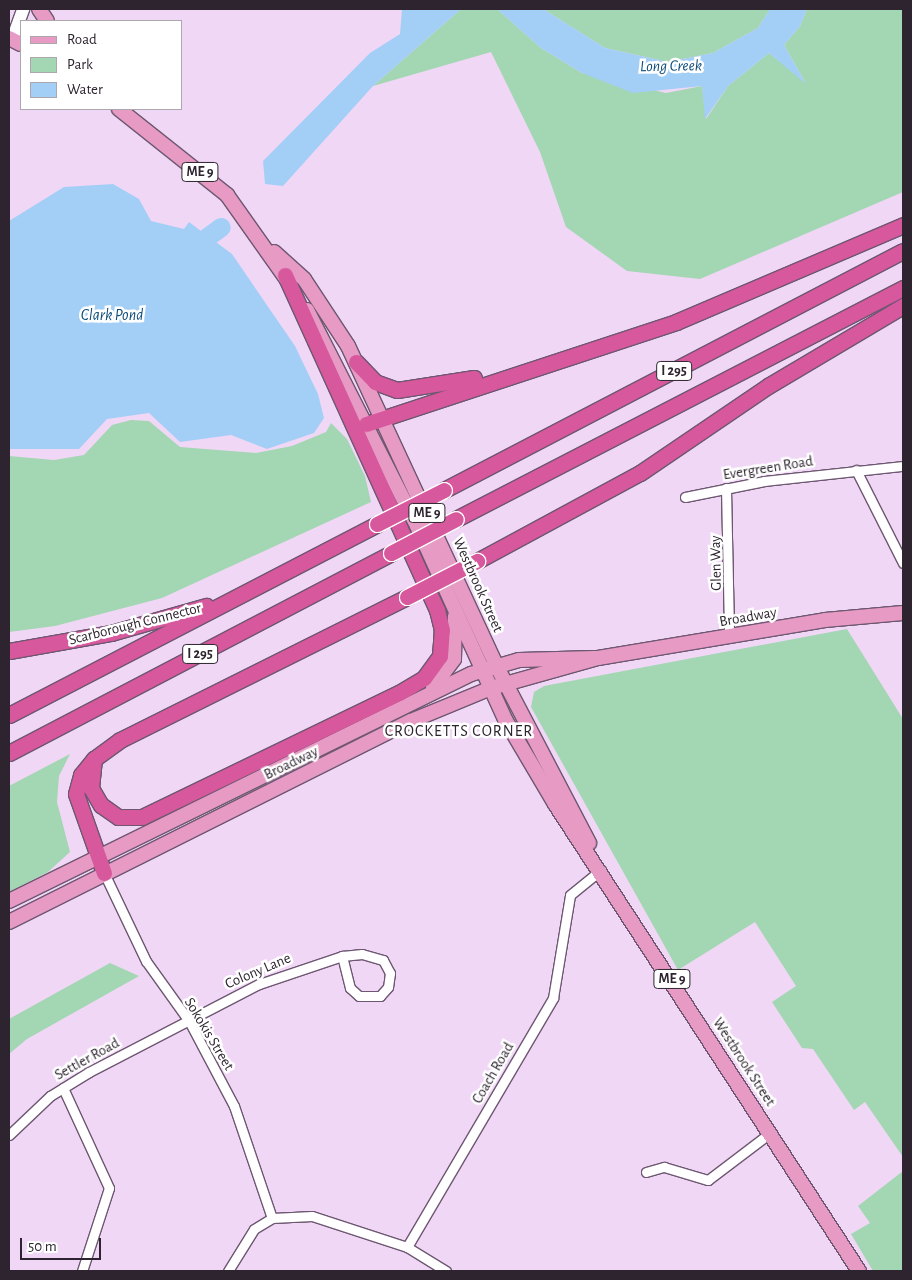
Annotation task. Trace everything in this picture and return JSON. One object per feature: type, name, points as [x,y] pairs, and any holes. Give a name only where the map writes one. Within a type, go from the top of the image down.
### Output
[{"type":"highway","points":[[366,424],[383,416],[695,315],[903,225]]},
{"type":"highway","name":"I 295","points":[[9,715],[903,251]]},
{"type":"highway","points":[[94,760],[92,788],[101,805],[118,817],[148,815],[399,694],[424,678],[440,656],[442,630],[437,610],[284,275]]},
{"type":"highway","name":"I 295","points":[[9,753],[84,716],[456,519],[903,288]]},
{"type":"highway","points":[[104,873],[76,794],[81,775],[94,760],[120,740],[407,597],[640,474],[768,386],[903,306]]},
{"type":"highway","points":[[356,362],[380,385],[410,390],[582,353]]},
{"type":"highway","name":"Scarborough Connector","points":[[9,651],[111,633],[232,599]]},
{"type":"highway","points":[[9,762],[84,716]]},
{"type":"main road","points":[[38,9],[46,20]]},
{"type":"main road","name":"Westbrook Street","points":[[121,110],[227,195],[268,247],[324,337],[448,592],[489,667],[505,683],[601,870]]},
{"type":"main road","name":"Westbrook Street","points":[[268,247],[304,279],[356,362],[383,416],[489,667],[491,688],[555,804],[601,870],[860,1271]]},
{"type":"main road","points":[[417,698],[443,678],[454,659],[457,629],[448,592]]},
{"type":"main road","name":"Broadway","points":[[9,922],[411,721],[505,683],[598,658],[729,637],[903,613]]},
{"type":"main road","name":"Broadway","points":[[9,901],[417,698],[489,667],[564,655],[598,658]]},
{"type":"street","points":[[14,41],[23,9]]},
{"type":"street","name":"Evergreen Road","points":[[685,498],[726,488],[856,470],[903,466]]},
{"type":"street","points":[[856,470],[903,563]]},
{"type":"street","name":"Glen Way","points":[[726,488],[729,637]]},
{"type":"street","name":"Coach Road","points":[[407,1247],[553,998],[570,895],[601,870]]},
{"type":"street","name":"Sokokis Street","points":[[104,873],[146,961],[189,1021],[249,1139],[272,1218]]},
{"type":"street","name":"Colony Lane","points":[[189,1021],[268,980],[342,956],[373,955],[383,960],[390,973],[388,987],[380,996],[359,996],[350,988],[342,956]]},
{"type":"street","name":"Settler Road","points":[[9,1135],[63,1088],[189,1021]]},
{"type":"street","points":[[63,1088],[109,1188],[82,1271]]},
{"type":"street","points":[[646,1172],[664,1167],[708,1180],[770,1133]]},
{"type":"street","points":[[228,1271],[254,1228],[272,1218],[312,1216],[407,1247],[446,1271]]},
{"type":"green space","points":[[461,9],[497,9],[541,48],[582,73],[666,93],[702,86],[706,119],[728,86],[769,53],[805,82],[784,45],[800,26],[807,9],[903,9],[903,192],[700,279],[627,271],[566,227],[540,152],[491,52],[373,86]]},
{"type":"green space","points":[[543,9],[770,9],[758,28],[713,53],[668,62],[605,48]]},
{"type":"green space","points":[[131,420],[149,421],[180,447],[256,453],[292,446],[326,432],[331,423],[347,439],[365,476],[371,502],[162,598],[55,626],[9,632],[9,456],[54,460],[84,455],[112,425]]},
{"type":"green space","points":[[847,629],[903,719],[903,1157],[865,1102],[854,1110],[813,1049],[802,1048],[772,1002],[796,986],[755,922],[678,970],[531,707],[534,692],[544,686]]},
{"type":"green space","points":[[70,754],[59,776],[57,802],[70,852],[48,872],[9,892],[9,786]]},
{"type":"green space","points":[[110,963],[139,976],[27,1039],[9,1054],[9,1019]]},
{"type":"green space","points":[[903,1171],[903,1271],[873,1271],[851,1234],[870,1223],[858,1206]]},
{"type":"water","points":[[402,9],[461,9],[373,86],[283,186],[265,184],[263,161],[370,53],[400,34]]},
{"type":"water","points":[[497,9],[543,9],[605,48],[668,62],[713,53],[758,28],[770,9],[807,9],[800,26],[784,45],[806,84],[769,53],[728,86],[705,119],[702,86],[633,93],[582,73],[541,48]]},
{"type":"water","name":"Clark Pond","points":[[113,184],[139,199],[151,221],[184,229],[189,222],[232,254],[295,346],[318,394],[324,418],[314,433],[267,449],[231,435],[180,442],[149,413],[107,419],[79,449],[9,449],[9,221],[64,187]]},
{"type":"waterway","name":"Long Creek","points":[[207,237],[221,227]]},
{"type":"district","name":"CROCKETTS CORNER","points":[[459,731]]}]
